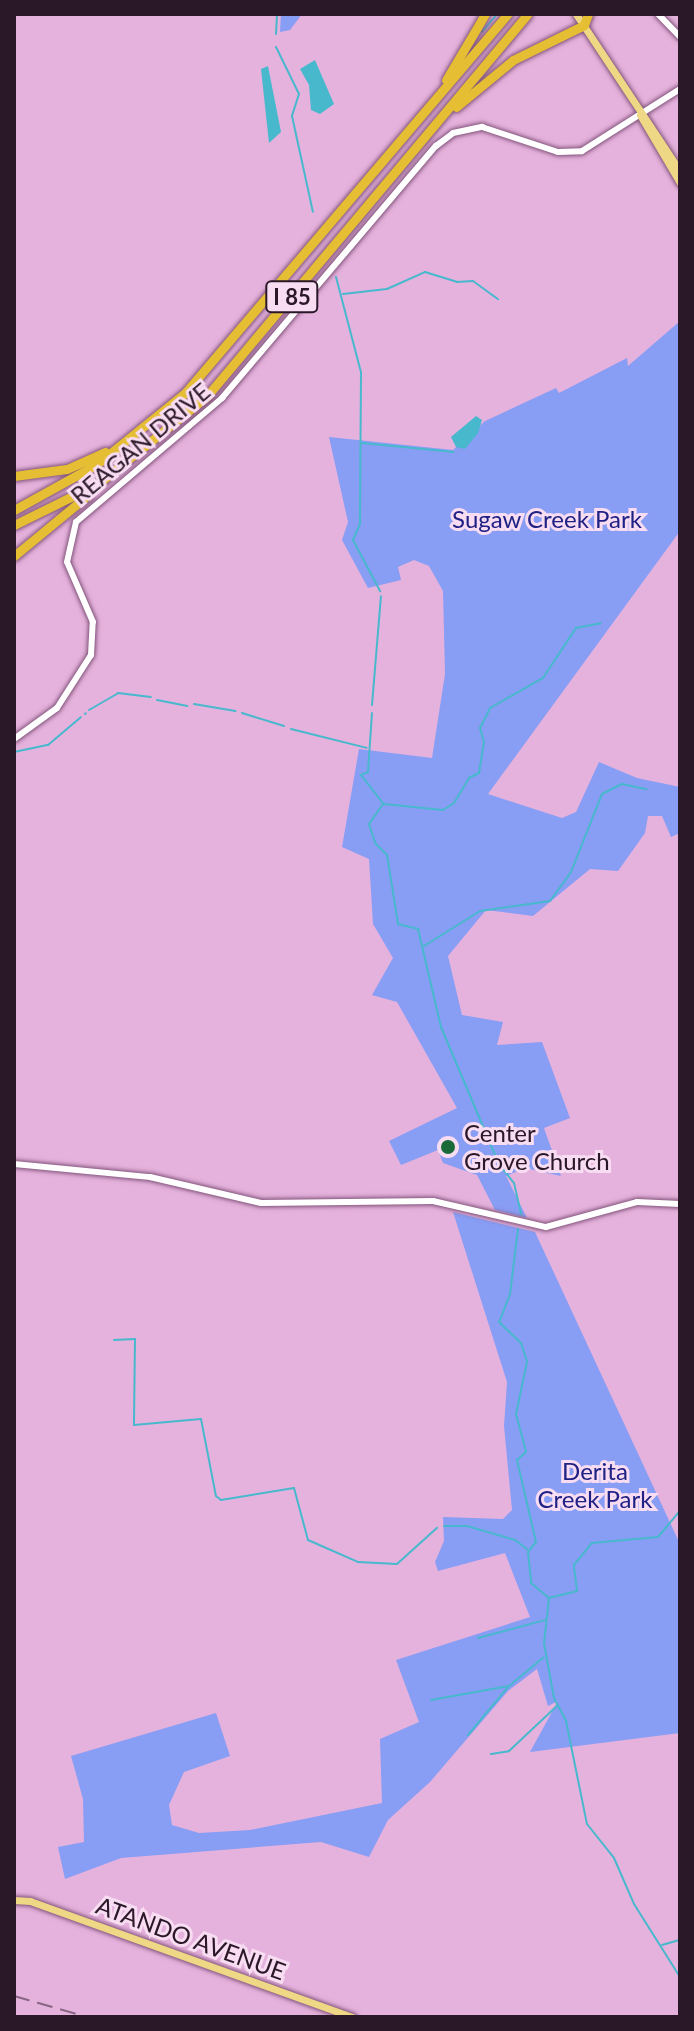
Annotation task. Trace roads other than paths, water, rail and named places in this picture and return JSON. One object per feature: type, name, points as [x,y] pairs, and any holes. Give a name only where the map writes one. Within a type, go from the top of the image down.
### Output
[{"type":"highway","points":[[423,113],[485,14]]},
{"type":"highway","name":"I 85","points":[[14,510],[75,479],[146,428],[221,354],[508,14]]},
{"type":"highway","name":"I 85","points":[[14,525],[99,483],[207,396],[527,14]]},
{"type":"highway","points":[[438,123],[513,60],[584,25],[588,14]]},
{"type":"highway","points":[[14,476],[74,467],[146,428]]},
{"type":"highway","points":[[14,556],[99,483]]},
{"type":"main road","points":[[576,14],[680,183]]},
{"type":"main road","points":[[640,115],[680,171]]},
{"type":"main road","name":"ATANDO AVENUE","points":[[14,1900],[30,1901],[353,2017]]},
{"type":"street","points":[[658,14],[680,37]]},
{"type":"street","name":"REAGAN DRIVE","points":[[14,739],[67,697],[91,655],[93,622],[67,562],[76,522],[223,397],[436,146],[453,133],[482,127],[558,152],[578,152],[680,89]]},
{"type":"street","points":[[14,1164],[150,1177],[261,1203],[433,1201],[546,1227],[637,1202],[680,1204]]},
{"type":"waterway","points":[[276,34],[277,14]]},
{"type":"waterway","points":[[482,32],[497,14]]},
{"type":"waterway","points":[[276,47],[299,94],[292,116],[313,212]]},
{"type":"waterway","points":[[343,294],[387,289],[425,272],[457,282],[473,281],[498,299]]},
{"type":"waterway","points":[[336,277],[361,372],[360,524],[353,540],[380,591]]},
{"type":"waterway","points":[[362,443],[454,452]]},
{"type":"waterway","points":[[372,705],[381,596]]},
{"type":"waterway","points":[[384,804],[443,810],[454,803],[469,778],[479,773],[484,742],[480,728],[490,708],[543,678],[576,628],[601,623]]},
{"type":"waterway","points":[[89,710],[118,693],[151,697]]},
{"type":"waterway","points":[[157,700],[187,706]]},
{"type":"waterway","points":[[194,704],[235,711]]},
{"type":"waterway","points":[[242,713],[284,726]]},
{"type":"waterway","points":[[372,713],[368,772],[361,775],[383,803]]},
{"type":"waterway","points":[[14,752],[48,745],[81,717]]},
{"type":"waterway","points":[[291,729],[367,748]]},
{"type":"waterway","points":[[424,946],[480,911],[550,901],[571,872],[602,794],[622,784],[646,789]]},
{"type":"waterway","points":[[383,804],[369,824],[375,843],[387,855],[398,924],[418,929],[441,1027],[499,1164],[514,1183],[521,1214]]},
{"type":"waterway","points":[[518,1229],[510,1294],[499,1322],[521,1343],[527,1362],[516,1414],[526,1452],[517,1460],[536,1542],[528,1552],[531,1583],[549,1598],[544,1643],[554,1698],[566,1721],[587,1824],[614,1858],[634,1904],[680,1977]]},
{"type":"waterway","points":[[114,1340],[135,1339],[134,1425],[201,1419],[216,1496],[221,1500],[294,1488],[308,1540],[358,1562],[397,1564],[437,1528]]},
{"type":"waterway","points":[[549,1598],[577,1591],[574,1565],[592,1543],[658,1537],[680,1511]]},
{"type":"waterway","points":[[444,1526],[467,1526],[515,1540],[527,1549]]},
{"type":"waterway","points":[[478,1638],[545,1620]]},
{"type":"waterway","points":[[431,1700],[509,1686],[544,1657]]},
{"type":"waterway","points":[[468,1735],[508,1687]]},
{"type":"waterway","points":[[491,1754],[509,1751],[557,1706]]},
{"type":"waterway","points":[[662,1945],[680,1940]]},
{"type":"railway","points":[[14,1996],[87,2017]]},
{"type":"place","name":"Center Grove Church","points":[[448,1147]]},
{"type":"park label","name":"Sugaw Creek Park","points":[[547,519]]},
{"type":"park label","name":"Derita Creek Park","points":[[595,1485]]}]
